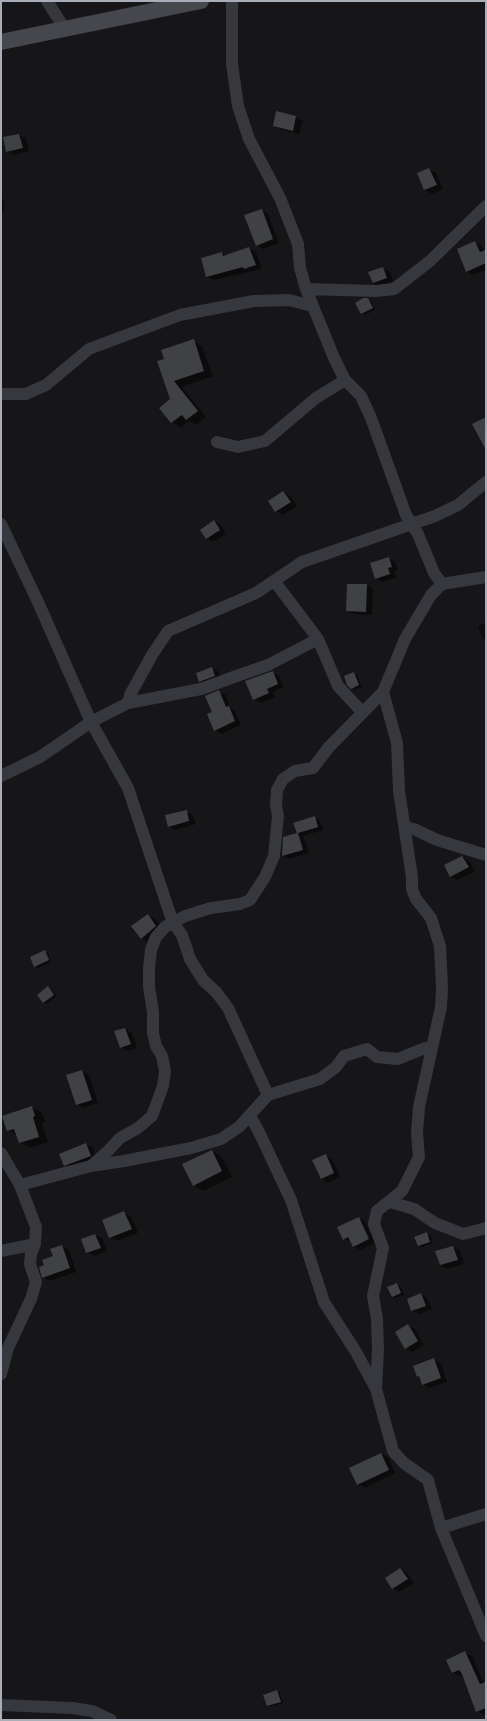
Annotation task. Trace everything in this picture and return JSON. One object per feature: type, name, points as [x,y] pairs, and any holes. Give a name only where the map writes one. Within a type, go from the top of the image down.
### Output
[{"type":"street","points":[[47,1],[65,29]]},
{"type":"street","points":[[1,42],[201,1]]},
{"type":"street","points":[[232,1],[232,64],[238,106],[249,139],[280,198],[298,244],[300,268],[312,306],[345,380],[361,396],[371,418],[406,515],[418,534],[434,573],[442,584]]},
{"type":"street","points":[[306,289],[376,291],[394,289],[430,261],[486,206]]},
{"type":"street","points":[[1,394],[26,394],[46,386],[89,349],[180,315],[254,301],[289,300],[312,306]]},
{"type":"street","points":[[216,442],[238,447],[265,440],[316,398],[345,380]]},
{"type":"street","points":[[128,703],[130,695],[152,655],[168,631],[256,593],[275,582],[302,562],[411,524],[458,505],[486,482]]},
{"type":"street","points":[[1,524],[36,595],[91,722],[128,788],[173,923],[182,936],[190,959],[203,980],[228,1008],[268,1095]]},
{"type":"street","points":[[91,1166],[120,1138],[138,1128],[152,1116],[163,1086],[165,1070],[162,1056],[156,1046],[153,1033],[149,968],[151,950],[156,937],[165,927],[199,910],[224,905],[240,904],[250,900],[265,877],[274,856],[278,816],[276,805],[277,790],[283,779],[295,771],[313,768],[329,747],[383,692],[405,638],[431,594],[442,584],[486,577]]},
{"type":"street","points":[[275,582],[318,640],[338,686],[362,712]]},
{"type":"street","points":[[1,776],[40,757],[91,722],[128,703],[207,687],[268,665],[318,640]]},
{"type":"street","points":[[376,1389],[377,1319],[373,1296],[384,1248],[374,1224],[377,1211],[402,1191],[419,1157],[417,1133],[419,1107],[441,1007],[442,988],[440,946],[430,918],[416,899],[412,889],[412,878],[399,791],[397,743],[383,692]]},
{"type":"street","points":[[405,827],[414,829],[437,840],[486,854]]},
{"type":"street","points":[[20,1184],[91,1166],[191,1148],[221,1139],[239,1127],[268,1095],[320,1079],[336,1067],[344,1056],[367,1049],[377,1057],[398,1059],[425,1048],[431,1048]]},
{"type":"street","points":[[250,1116],[291,1200],[324,1302],[356,1352],[376,1389],[393,1451],[404,1463],[428,1480],[441,1528],[486,1636]]},
{"type":"street","points":[[1,1153],[20,1184],[36,1227],[35,1244],[31,1254],[30,1264],[36,1282],[31,1299],[8,1348],[1,1374]]},
{"type":"street","points":[[390,1202],[414,1209],[435,1223],[463,1234],[486,1228]]},
{"type":"street","points":[[1,1251],[35,1244]]},
{"type":"street","points":[[441,1528],[486,1514]]},
{"type":"street","points":[[1,1705],[72,1708],[92,1712],[111,1720]]},
{"type":"building","points":[[276,111],[296,116],[293,131],[273,126]]},
{"type":"building","points":[[19,134],[23,148],[6,152],[3,137]]},
{"type":"building","points":[[429,168],[437,185],[424,190],[417,173]]},
{"type":"building","points":[[262,209],[273,239],[256,246],[244,215]]},
{"type":"building","points":[[475,241],[480,252],[486,250],[486,263],[466,272],[457,249]]},
{"type":"building","points":[[249,247],[256,265],[206,277],[201,258],[222,252],[223,256]]},
{"type":"building","points":[[383,267],[387,278],[373,283],[368,272]]},
{"type":"building","points":[[363,298],[368,298],[373,308],[361,314],[355,303]]},
{"type":"building","points":[[194,339],[204,371],[174,381],[198,411],[186,420],[182,415],[171,423],[159,408],[170,399],[157,361],[164,359],[161,350]]},
{"type":"building","points":[[486,417],[486,450],[472,424]]},
{"type":"building","points":[[283,491],[291,502],[275,512],[268,501]]},
{"type":"building","points":[[214,520],[220,530],[206,539],[200,530]]},
{"type":"building","points":[[389,557],[392,567],[388,568],[390,574],[375,579],[370,563]]},
{"type":"building","points":[[347,584],[367,584],[366,612],[346,611]]},
{"type":"building","points":[[212,667],[215,676],[199,682],[196,673]]},
{"type":"building","points":[[273,671],[278,684],[267,689],[269,693],[253,700],[245,681]]},
{"type":"building","points":[[354,672],[359,685],[351,689],[347,685],[344,676]]},
{"type":"building","points":[[219,690],[226,707],[229,706],[235,721],[214,731],[207,714],[212,712],[205,696]]},
{"type":"building","points":[[187,810],[189,821],[168,827],[165,815]]},
{"type":"building","points":[[315,816],[318,827],[298,833],[303,850],[282,856],[283,837],[297,833],[293,823]]},
{"type":"building","points":[[462,856],[469,867],[450,877],[444,865]]},
{"type":"building","points":[[148,914],[156,926],[141,939],[131,926]]},
{"type":"building","points":[[45,950],[49,960],[34,967],[30,957]]},
{"type":"building","points":[[48,986],[54,995],[43,1003],[37,995]]},
{"type":"building","points":[[125,1028],[131,1044],[120,1048],[114,1031]]},
{"type":"building","points":[[82,1070],[92,1100],[76,1105],[66,1075]]},
{"type":"building","points":[[32,1106],[35,1116],[33,1117],[39,1137],[19,1143],[14,1129],[7,1131],[2,1116]]},
{"type":"building","points":[[86,1143],[91,1156],[64,1166],[59,1154]]},
{"type":"building","points":[[212,1150],[222,1171],[193,1186],[182,1164]]},
{"type":"building","points":[[326,1154],[334,1173],[321,1179],[312,1160]]},
{"type":"building","points":[[124,1211],[132,1229],[109,1238],[102,1220]]},
{"type":"building","points":[[359,1217],[369,1239],[353,1247],[348,1237],[343,1240],[337,1227]]},
{"type":"building","points":[[427,1232],[430,1242],[418,1246],[414,1237]]},
{"type":"building","points":[[95,1234],[101,1248],[86,1253],[81,1239]]},
{"type":"building","points":[[62,1245],[70,1268],[42,1278],[39,1267],[44,1265],[42,1260],[53,1256],[50,1249]]},
{"type":"building","points":[[453,1246],[458,1260],[440,1265],[435,1251]]},
{"type":"building","points":[[397,1283],[401,1293],[392,1297],[387,1287]]},
{"type":"building","points":[[421,1293],[426,1306],[411,1311],[407,1299]]},
{"type":"building","points":[[408,1324],[418,1341],[405,1349],[395,1332]]},
{"type":"building","points":[[434,1358],[441,1378],[422,1385],[413,1366]]},
{"type":"building","points":[[381,1453],[389,1470],[357,1485],[349,1468]]},
{"type":"building","points":[[400,1568],[408,1579],[392,1589],[385,1578]]},
{"type":"building","points":[[465,1651],[480,1684],[486,1682],[486,1708],[476,1712],[462,1674],[459,1670],[452,1673],[446,1660]]},
{"type":"building","points":[[277,1690],[281,1702],[267,1706],[263,1695]]}]
